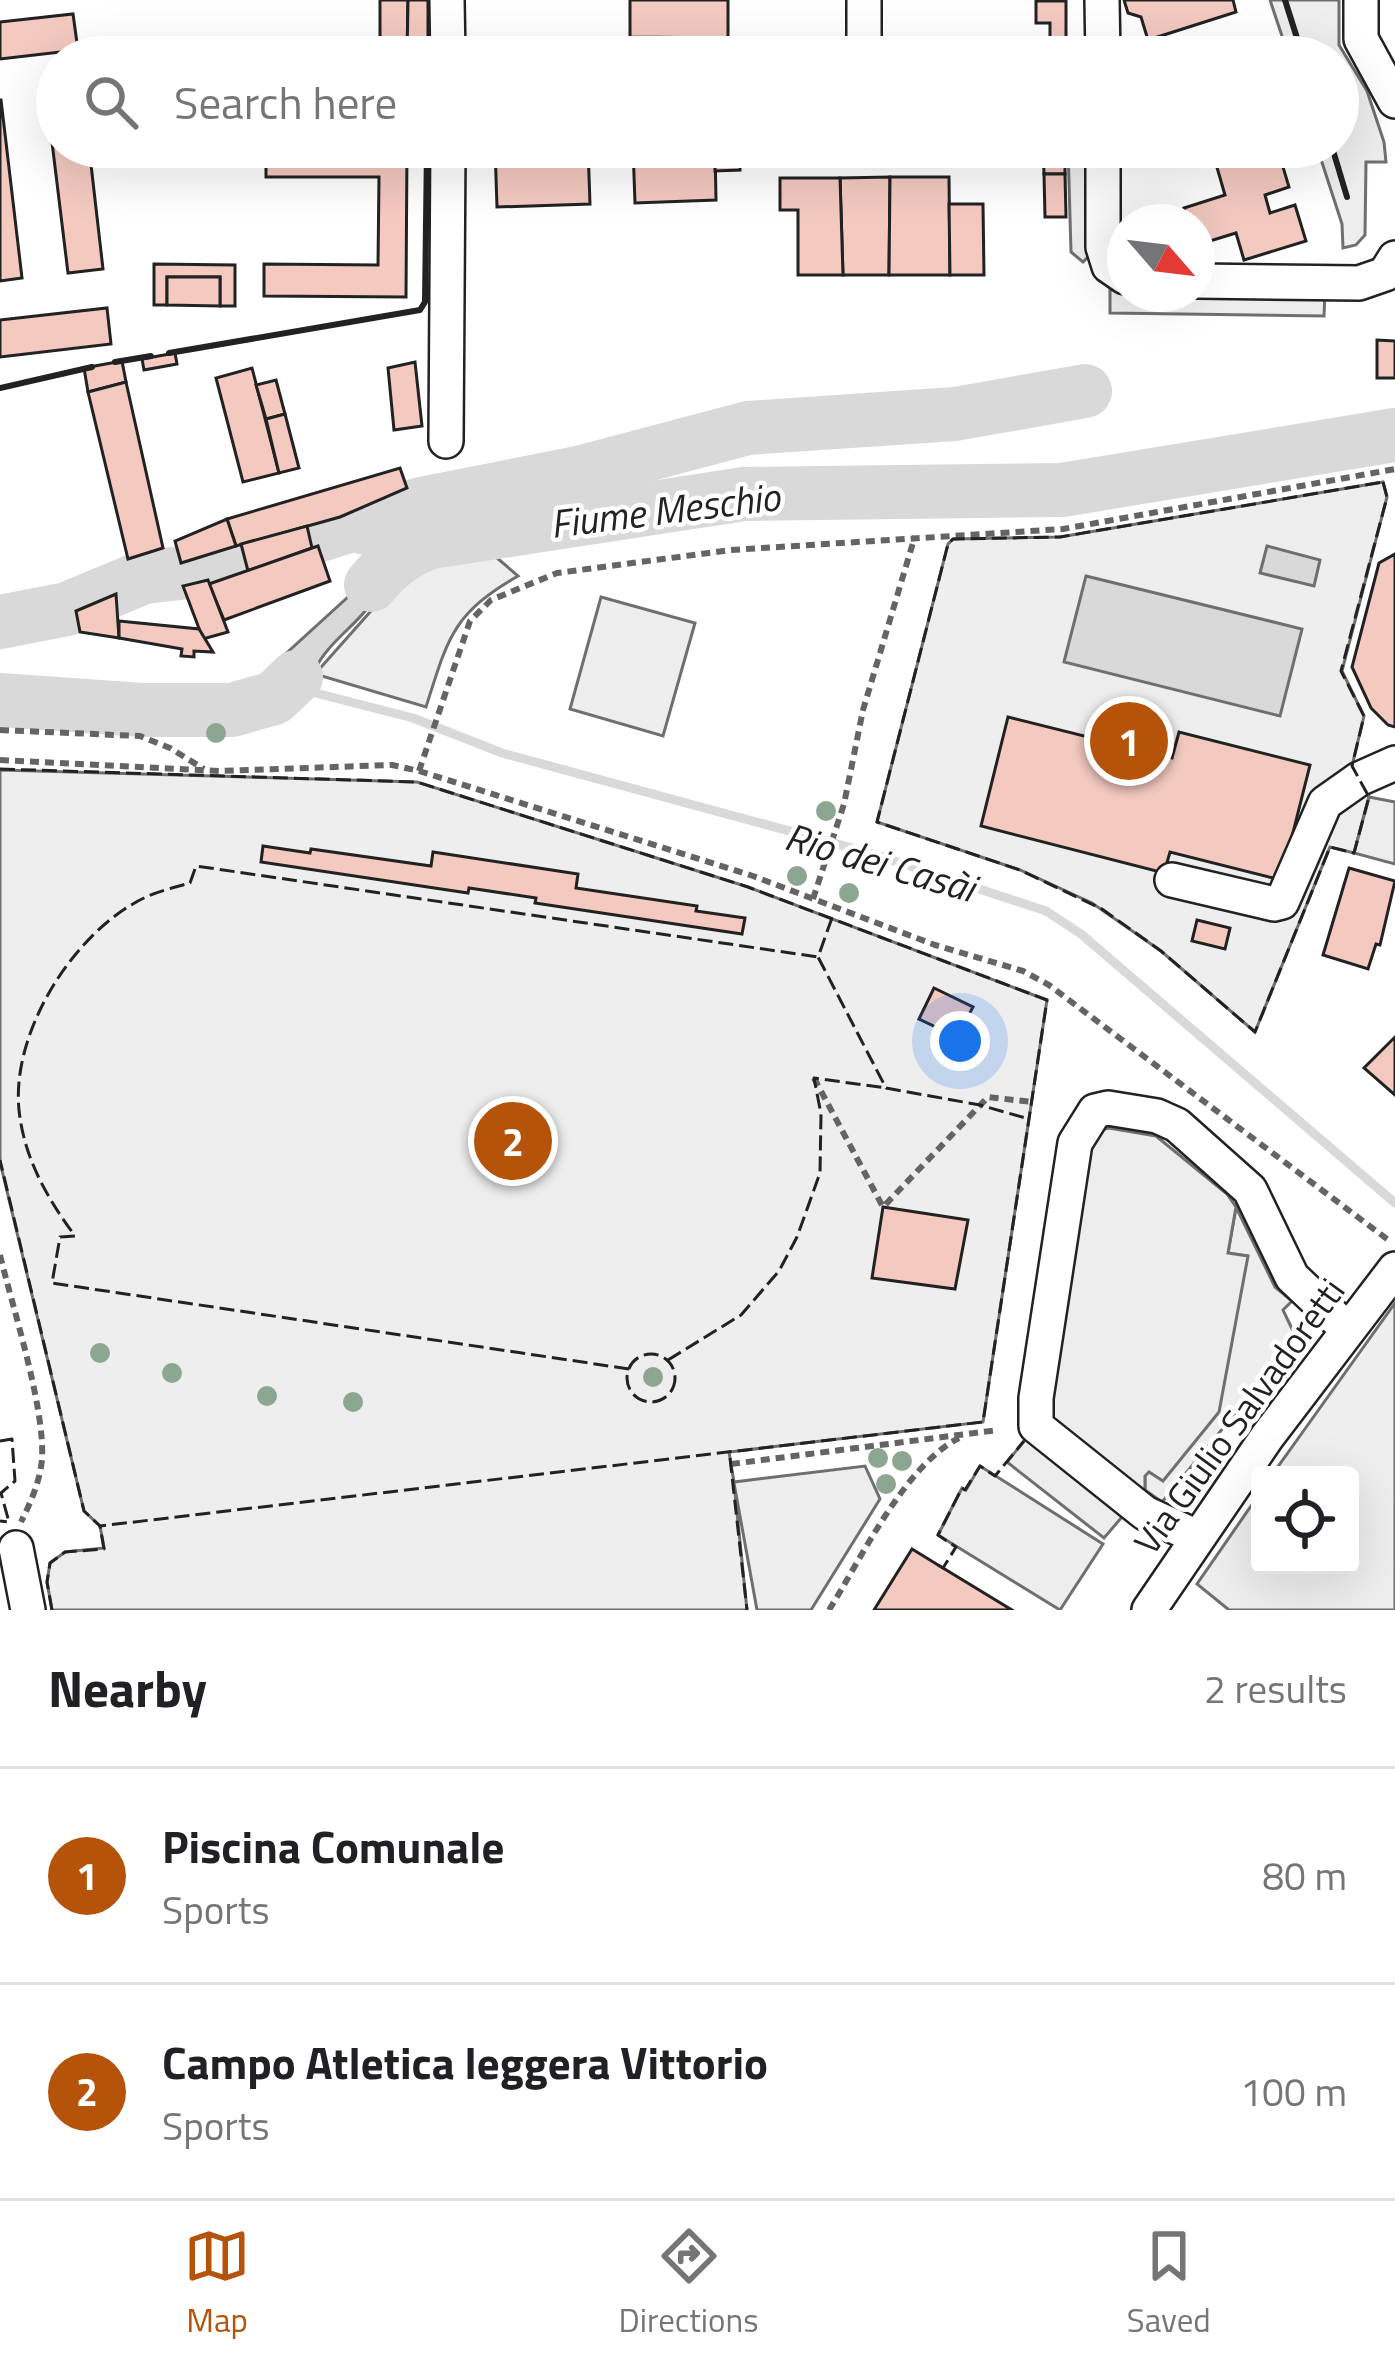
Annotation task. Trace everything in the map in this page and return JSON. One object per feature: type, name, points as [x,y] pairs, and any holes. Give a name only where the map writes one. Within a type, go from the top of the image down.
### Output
[{"type":"street","points":[[447,0],[448,36]]},
{"type":"street","points":[[864,0],[864,36]]},
{"type":"street","points":[[1102,0],[1103,36]]},
{"type":"street","points":[[1361,0],[1361,39],[1395,101]]},
{"type":"street","points":[[446,441],[448,168]]},
{"type":"street","points":[[1103,168],[1107,260]]},
{"type":"street","points":[[1215,280],[1359,284],[1385,274],[1395,258]]},
{"type":"street","points":[[1172,880],[1282,902],[1324,803],[1359,779],[1395,763]]},
{"type":"street","points":[[1197,1537],[1145,1513],[1036,1426],[1036,1398],[1075,1143],[1085,1122],[1096,1111],[1108,1108],[1157,1116],[1188,1133],[1250,1190],[1292,1277],[1347,1329]]},
{"type":"street","name":"Via Giulio Salvadoretti","points":[[1149,1610],[1347,1329],[1395,1269]]},
{"type":"street","points":[[16,1548],[28,1610]]},
{"type":"path","points":[[418,771],[470,621],[491,601],[520,585],[557,573],[731,550],[1063,529],[1395,469]]},
{"type":"path","points":[[813,899],[915,536]]},
{"type":"path","points":[[0,730],[140,736],[206,770]]},
{"type":"path","points":[[0,760],[206,770],[392,765],[1023,971],[1049,985],[1394,1244]]},
{"type":"path","points":[[814,1078],[883,1207],[988,1096],[1032,1102]]},
{"type":"path","points":[[0,1255],[41,1427],[36,1487],[19,1527],[16,1548]]},
{"type":"path","points":[[730,1464],[998,1430]]},
{"type":"path","points":[[829,1610],[916,1478],[944,1445],[962,1436]]},
{"type":"shaded area","points":[[1270,0],[1339,0],[1339,36],[1282,36]]},
{"type":"shaded area","points":[[1359,78],[1384,142],[1386,162],[1366,162],[1365,235],[1356,245],[1343,248],[1342,224],[1324,168],[1359,168]]},
{"type":"shaded area","points":[[1069,168],[1090,168],[1092,253],[1083,262],[1071,252]]},
{"type":"shaded area","points":[[1325,292],[1324,316],[1110,313],[1215,312],[1215,293]]},
{"type":"shaded area","points":[[1383,482],[1387,497],[1342,671],[1364,716],[1352,766],[1369,797],[1354,853],[1330,847],[1255,1032],[1161,951],[1092,903],[1020,870],[877,822],[953,539],[1060,537]]},
{"type":"shaded area","points":[[416,537],[431,542],[332,646],[293,699],[260,711],[217,700],[259,678],[349,596],[370,566],[395,545]]},
{"type":"shaded area","points":[[1267,546],[1320,560],[1314,586],[1260,573]]},
{"type":"shaded area","points":[[496,557],[518,576],[479,603],[455,630],[426,707],[315,674],[402,576],[440,561]]},
{"type":"shaded area","points":[[1086,576],[1302,629],[1280,716],[1064,662]]},
{"type":"shaded area","points":[[601,597],[695,623],[663,736],[570,709]]},
{"type":"shaded area","points":[[0,770],[417,782],[748,887],[1047,1000],[983,1422],[729,1452],[734,1482],[865,1466],[880,1499],[811,1610],[757,1610],[734,1483],[747,1610],[52,1610],[47,1582],[50,1563],[65,1552],[104,1548],[100,1526],[84,1511],[0,1162]]},
{"type":"shaded area","points":[[1369,797],[1395,802],[1395,864],[1354,853]]},
{"type":"shaded area","points":[[1109,1128],[1156,1136],[1227,1194],[1236,1207],[1228,1253],[1248,1256],[1219,1412],[1163,1481],[1149,1472],[1145,1476],[1145,1490],[1104,1538],[1007,1462],[1051,1408],[1089,1144]]},
{"type":"shaded area","points":[[1236,1207],[1275,1287],[1292,1301],[1283,1310],[1294,1333],[1291,1346],[1162,1502],[1145,1490],[1145,1476],[1247,1256],[1228,1253]]},
{"type":"shaded area","points":[[1395,1303],[1395,1610],[1229,1610],[1197,1584],[1251,1506],[1251,1574],[1359,1574],[1359,1466],[1278,1466]]},
{"type":"shaded area","points":[[980,1466],[1103,1544],[1060,1610],[938,1535],[962,1488],[966,1490]]},
{"type":"building","points":[[380,0],[408,0],[407,36],[380,36]]},
{"type":"building","points":[[408,0],[428,0],[428,36],[407,36]]},
{"type":"building","points":[[630,0],[728,0],[728,36],[630,36]]},
{"type":"building","points":[[1124,0],[1233,0],[1236,12],[1161,36],[1147,36],[1141,17],[1128,13]]},
{"type":"building","points":[[1036,1],[1066,1],[1066,36],[1050,36],[1050,23],[1036,23]]},
{"type":"building","points":[[73,14],[76,36],[36,36],[36,55],[0,59],[0,22]]},
{"type":"building","points":[[0,100],[22,278],[0,281]]},
{"type":"building","points":[[55,168],[91,168],[103,269],[68,273]]},
{"type":"building","points":[[266,168],[407,168],[406,297],[264,296],[264,264],[378,265],[379,177],[266,177]]},
{"type":"building","points":[[496,168],[589,168],[590,204],[497,207]]},
{"type":"building","points":[[634,168],[715,168],[716,200],[635,203]]},
{"type":"building","points":[[1044,168],[1065,168],[1065,174],[1044,174]]},
{"type":"building","points":[[1217,168],[1283,168],[1289,187],[1265,195],[1270,213],[1295,205],[1306,241],[1244,260],[1236,233],[1215,239],[1215,204],[1197,204],[1225,195]]},
{"type":"building","points":[[1044,174],[1065,174],[1066,217],[1045,217]]},
{"type":"building","points":[[890,177],[889,275],[843,275],[840,178]]},
{"type":"building","points":[[890,177],[949,177],[950,275],[889,275]]},
{"type":"building","points":[[780,178],[840,178],[843,275],[798,275],[798,210],[780,210]]},
{"type":"building","points":[[949,204],[983,204],[984,275],[950,275]]},
{"type":"building","points":[[154,264],[235,265],[235,306],[220,306],[220,277],[167,277],[167,305],[154,305]]},
{"type":"building","points":[[167,277],[220,277],[220,306],[167,305]]},
{"type":"building","points":[[107,308],[111,344],[0,357],[0,320]]},
{"type":"building","points":[[1377,340],[1395,341],[1395,378],[1377,378]]},
{"type":"building","points":[[175,353],[177,364],[144,370],[142,359]]},
{"type":"building","points":[[122,361],[126,382],[88,392],[84,368]]},
{"type":"building","points":[[415,362],[422,426],[394,430],[388,368]]},
{"type":"building","points":[[252,368],[279,473],[243,482],[216,378]]},
{"type":"building","points":[[276,380],[285,414],[266,419],[256,385]]},
{"type":"building","points":[[126,382],[163,548],[128,559],[88,392]]},
{"type":"building","points":[[285,414],[299,468],[279,473],[266,419]]},
{"type":"building","points":[[400,468],[407,488],[340,517],[236,546],[227,519]]},
{"type":"building","points":[[227,519],[236,546],[181,563],[175,541]]},
{"type":"building","points":[[307,526],[312,548],[248,571],[241,544]]},
{"type":"building","points":[[318,546],[330,581],[224,620],[209,584]]},
{"type":"building","points":[[1395,554],[1395,727],[1371,708],[1352,667],[1379,563]]},
{"type":"building","points":[[208,580],[228,632],[203,639],[183,586]]},
{"type":"building","points":[[116,594],[119,638],[80,632],[76,611]]},
{"type":"building","points":[[119,621],[199,629],[213,652],[181,656],[182,649],[119,638]]},
{"type":"building","points":[[1008,717],[1172,758],[1179,732],[1310,765],[1281,880],[1170,852],[1164,873],[981,826]]},
{"type":"building","points":[[263,846],[431,866],[433,852],[578,874],[576,888],[745,918],[742,934],[535,903],[536,898],[469,888],[468,893],[261,862]]},
{"type":"building","points":[[1349,868],[1395,881],[1380,945],[1376,944],[1368,969],[1323,955]]},
{"type":"building","points":[[1197,920],[1230,928],[1225,949],[1192,941]]},
{"type":"building","points":[[934,988],[973,1007],[957,1037],[919,1019]]},
{"type":"building","points":[[1395,1037],[1395,1095],[1364,1068]]},
{"type":"building","points":[[883,1207],[968,1220],[955,1289],[872,1278]]},
{"type":"building","points":[[912,1549],[943,1568],[1012,1610],[874,1610]]},
{"type":"waterway","points":[[352,525],[421,504],[578,473],[748,428],[955,414],[1085,391]]},
{"type":"waterway","name":"Fiume Meschio","points":[[371,585],[398,559],[431,542],[744,494],[1062,490],[1395,435]]},
{"type":"waterway","points":[[0,622],[67,609],[144,577],[208,570],[352,525],[388,533]]},
{"type":"waterway","name":"Fiume Meschio","points":[[0,700],[142,710],[232,710],[274,698],[296,677]]},
{"type":"waterway","name":"Rio dei Casài","points":[[292,687],[413,718],[502,753],[867,852],[1046,911],[1081,934],[1395,1203]]},
{"type":"fence","points":[[1383,482],[1387,497],[1341,671],[1364,716],[1352,766],[1369,797],[1354,853],[1330,847],[1255,1032],[1161,951],[1102,909],[1020,870],[877,822],[953,539],[1060,537],[1383,482]]},
{"type":"fence","points":[[0,769],[417,782],[748,887],[1047,1000],[983,1422],[100,1526],[84,1511],[0,1160]]},
{"type":"fence","points":[[629,1369],[52,1283],[60,1237],[75,1236],[38,1177],[22,1128],[19,1080],[37,1017],[53,986],[95,933],[146,897],[190,883],[196,866],[818,957]]},
{"type":"fence","points":[[832,918],[818,957],[886,1088],[1029,1119]]},
{"type":"fence","points":[[668,1360],[741,1315],[779,1271],[797,1237],[820,1173],[821,1114],[814,1078],[886,1088]]},
{"type":"fence","points":[[651,1354],[668,1361],[675,1378],[668,1395],[651,1402],[634,1395],[627,1378],[634,1361],[651,1354]]},
{"type":"fence","points":[[0,1441],[12,1439],[15,1481],[1,1493],[9,1522],[0,1521]]},
{"type":"fence","points":[[938,1565],[943,1568],[956,1547],[938,1535],[962,1488],[980,1466],[995,1476],[1024,1441]]},
{"type":"fence","points":[[730,1458],[747,1610]]},
{"type":"fence","points":[[52,1610],[47,1582],[50,1563],[65,1552],[104,1549],[100,1526]]},
{"type":"wall","points":[[1285,0],[1296,36]]},
{"type":"wall","points":[[169,353],[420,310],[425,302],[427,168]]},
{"type":"wall","points":[[1338,168],[1347,197]]},
{"type":"wall","points":[[115,362],[151,356]]},
{"type":"wall","points":[[0,388],[92,367]]},
{"type":"place","name":"Piscina Comunale","points":[[1129,741]]},
{"type":"place","name":"Campo Atletica leggera Vittorio","points":[[513,1141]]}]
